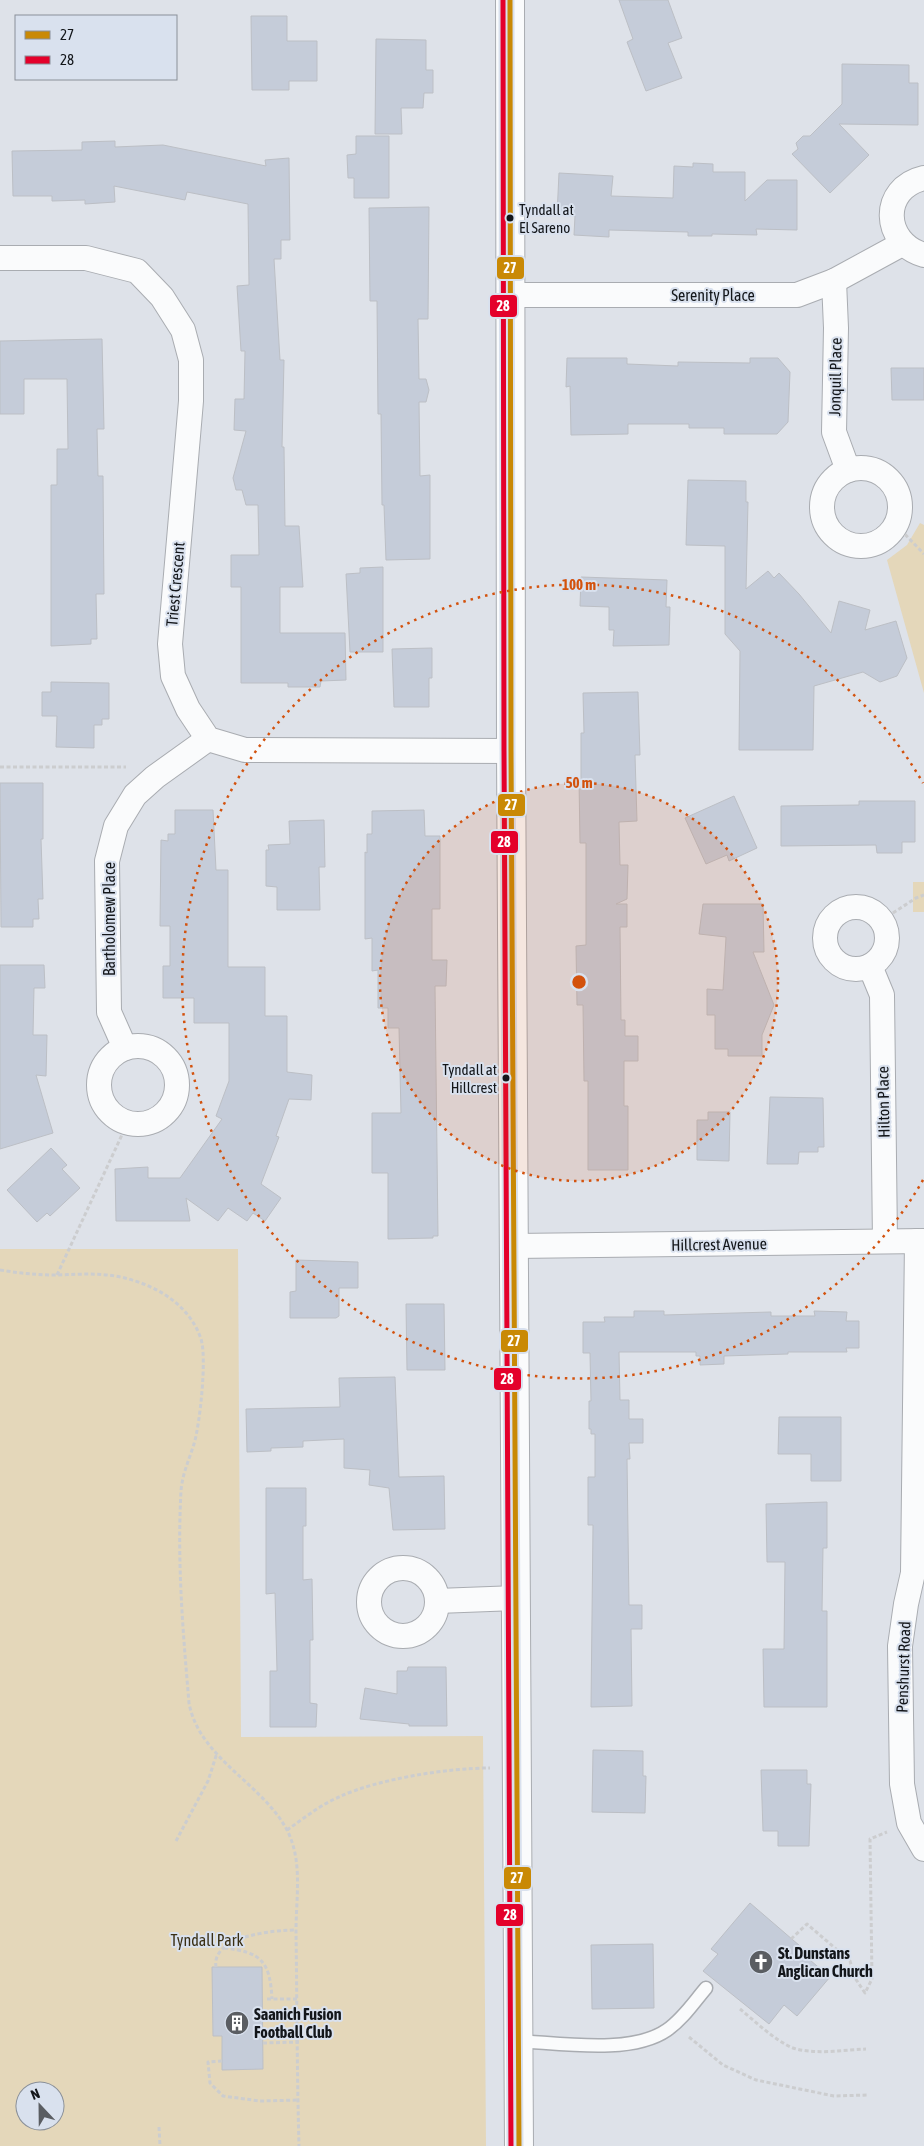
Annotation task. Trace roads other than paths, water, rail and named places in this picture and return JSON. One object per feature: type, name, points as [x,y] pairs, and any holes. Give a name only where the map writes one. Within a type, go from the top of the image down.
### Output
[{"type":"street","points":[[510,0],[512,295],[511,751],[519,2146]]},
{"type":"street","points":[[924,178],[906,186],[897,196],[892,208],[892,221],[895,233],[902,244],[913,252],[924,255]]},
{"type":"street","name":"Serenity Place","points":[[512,295],[797,295],[834,281],[902,244]]},
{"type":"street","name":"Triest Crescent","points":[[0,258],[86,258],[137,270],[162,297],[183,330],[191,360],[191,400],[170,644],[173,676],[188,709],[208,739]]},
{"type":"street","name":"Jonquil Place","points":[[834,281],[836,328],[834,432],[848,470]]},
{"type":"street","points":[[862,468],[875,470],[887,477],[895,487],[900,499],[900,513],[896,525],[888,536],[878,543],[866,546],[853,546],[841,541],[832,533],[825,522],[822,510],[824,497],[829,486],[837,476],[848,470],[862,468]]},
{"type":"street","points":[[208,739],[245,750],[511,751]]},
{"type":"street","name":"Bartholomew Place","points":[[125,1048],[109,1012],[107,861],[116,826],[135,795],[155,777],[208,739]]},
{"type":"street","points":[[856,906],[875,913],[882,920],[886,930],[886,946],[878,960],[870,966],[850,969],[832,959],[824,940],[825,930],[829,920],[837,913],[856,906]]},
{"type":"street","name":"Hilton Place","points":[[870,966],[882,995],[885,1242]]},
{"type":"street","points":[[138,1046],[151,1048],[163,1054],[172,1065],[177,1078],[178,1091],[173,1104],[165,1114],[153,1122],[140,1125],[127,1124],[106,1110],[100,1099],[98,1087],[100,1074],[105,1063],[125,1048],[138,1046]]},
{"type":"street","name":"Hillcrest Avenue","points":[[514,1246],[920,1241]]},
{"type":"street","name":"Penshurst Road","points":[[920,1241],[919,1573],[906,1604],[900,1646],[902,1784],[909,1823],[924,1849]]},
{"type":"street","points":[[437,1601],[516,1598]]},
{"type":"lane","points":[[517,2041],[621,2044],[652,2038],[676,2024],[706,1988]]},
{"type":"place","name":"Tyndall at El Sareno","points":[[510,218]]},
{"type":"place","name":"Tyndall at Hillcrest","points":[[506,1078]]},
{"type":"place","name":"St. Dunstans Anglican Church","points":[[761,1962]]},
{"type":"place","name":"Saanich Fusion Football Club","points":[[237,2023]]},
{"type":"park label","name":"Tyndall Park","points":[[207,1940]]}]
